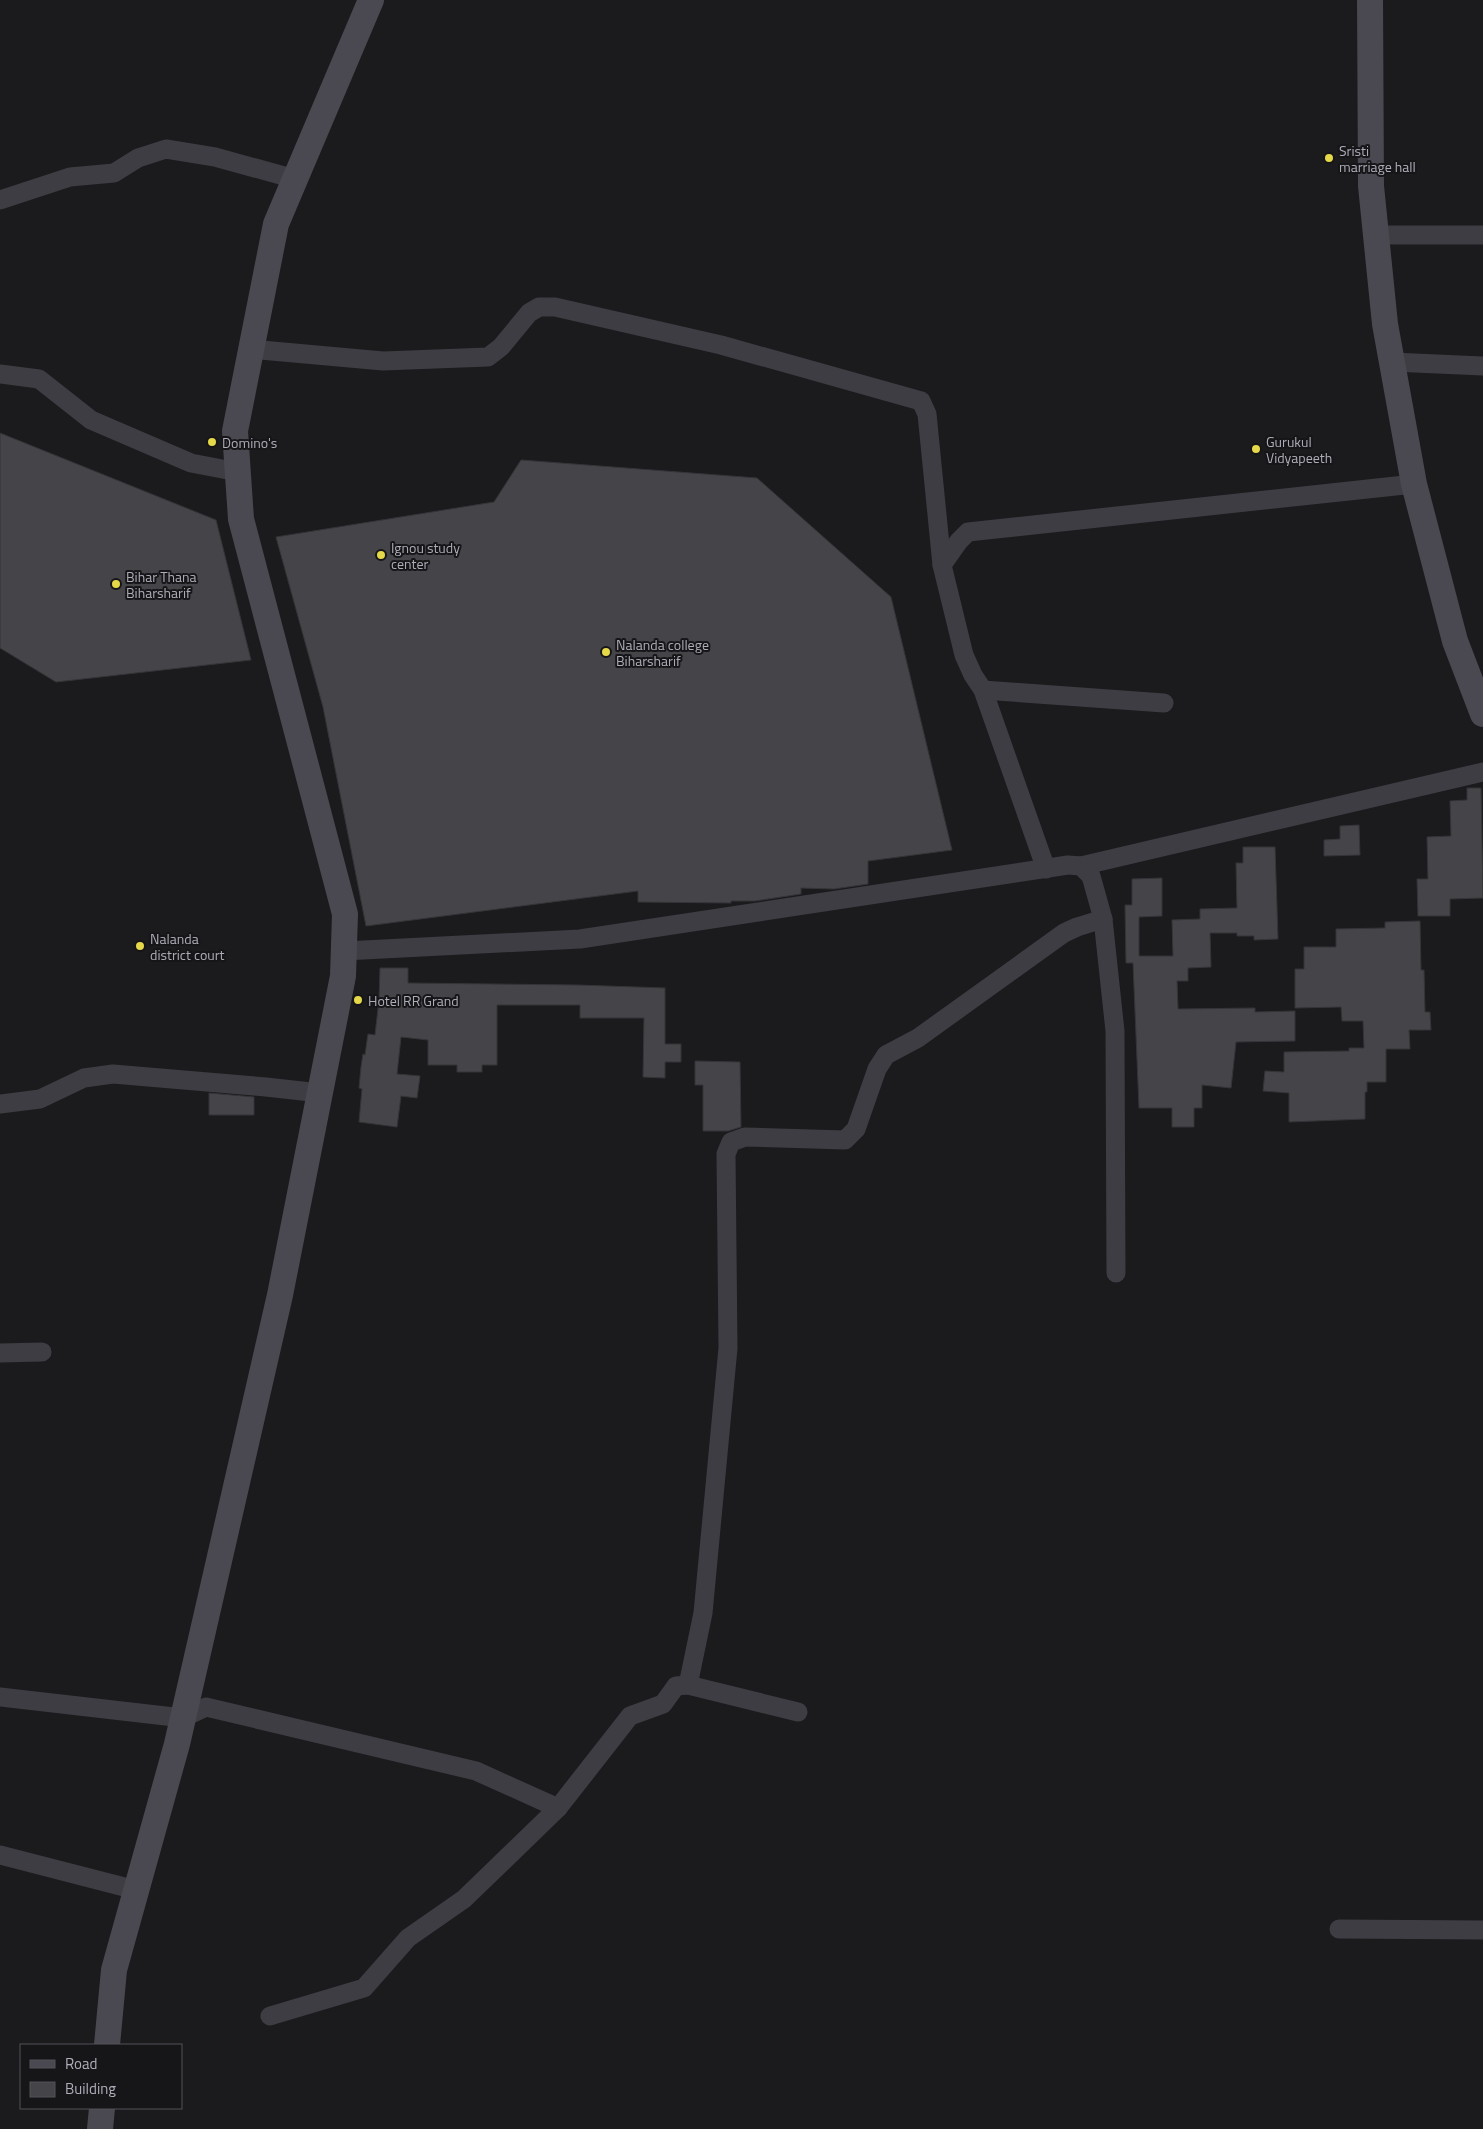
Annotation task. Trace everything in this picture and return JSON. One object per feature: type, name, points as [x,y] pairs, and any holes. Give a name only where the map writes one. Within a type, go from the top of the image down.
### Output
[{"type":"main road","points":[[107,2044],[114,1970],[183,1718],[280,1295],[343,976],[345,914],[241,519],[235,430],[276,224],[371,0]]},
{"type":"main road","points":[[1370,0],[1371,186],[1385,324],[1414,484],[1455,641],[1483,714]]},
{"type":"main road","points":[[100,2129],[102,2109]]},
{"type":"street","points":[[0,200],[70,177],[114,172],[138,158],[166,149],[215,157],[294,179]]},
{"type":"street","points":[[1376,235],[1483,234]]},
{"type":"street","points":[[250,349],[383,361],[488,357],[501,347],[529,313],[539,307],[555,307],[721,345],[920,401],[927,414],[942,565],[964,655],[973,676],[983,690],[1046,869]]},
{"type":"street","points":[[1392,362],[1483,366]]},
{"type":"street","points":[[0,374],[39,379],[91,420],[191,463],[238,472]]},
{"type":"street","points":[[942,565],[958,541],[968,532],[1414,484]]},
{"type":"street","points":[[983,690],[1164,703]]},
{"type":"street","points":[[344,951],[580,939],[1068,865],[1081,866],[1483,772]]},
{"type":"street","points":[[1081,866],[1091,876],[1103,919],[1115,1031],[1116,1273]]},
{"type":"street","points":[[688,1685],[702,1613],[728,1348],[726,1154],[731,1142],[745,1137],[845,1140],[856,1129],[877,1069],[886,1055],[918,1038],[1064,933],[1103,919]]},
{"type":"street","points":[[0,1104],[40,1099],[84,1078],[113,1074],[320,1093]]},
{"type":"street","points":[[0,1353],[42,1352]]},
{"type":"street","points":[[270,2016],[364,1988],[408,1938],[464,1899],[558,1808],[630,1716],[663,1704],[676,1686],[688,1685],[798,1712]]},
{"type":"street","points":[[0,1697],[183,1718],[206,1708],[476,1771],[558,1808]]},
{"type":"street","points":[[0,1855],[136,1890]]},
{"type":"street","points":[[1339,1929],[1483,1930]]},
{"type":"building","name":"Bihar Thana Biharsharif","points":[[0,433],[216,520],[251,660],[56,682],[0,648]]},
{"type":"building","name":"Nalanda college Biharsharif","points":[[521,460],[757,478],[891,597],[952,850],[868,861],[868,884],[834,889],[801,888],[801,894],[755,901],[731,901],[731,903],[638,902],[638,891],[366,926],[323,707],[276,537],[494,502]]},
{"type":"building","points":[[1467,788],[1481,788],[1483,898],[1450,899],[1450,916],[1418,916],[1417,879],[1428,879],[1427,837],[1451,836],[1450,801],[1467,800]]},
{"type":"building","points":[[1359,825],[1360,855],[1324,856],[1324,840],[1340,839],[1340,826]]},
{"type":"building","points":[[1243,847],[1275,847],[1278,939],[1254,940],[1254,936],[1237,936],[1237,933],[1210,933],[1211,967],[1188,968],[1188,981],[1177,981],[1178,1009],[1255,1008],[1255,1012],[1295,1011],[1295,1041],[1236,1042],[1231,1088],[1202,1085],[1202,1108],[1194,1108],[1194,1127],[1172,1127],[1172,1108],[1139,1108],[1133,963],[1126,963],[1125,905],[1132,905],[1132,879],[1162,878],[1162,916],[1139,917],[1139,956],[1173,956],[1172,920],[1200,919],[1200,909],[1237,908],[1236,863],[1243,863]]},
{"type":"building","points":[[1420,921],[1421,970],[1424,970],[1425,1012],[1430,1012],[1431,1030],[1409,1030],[1410,1049],[1386,1049],[1386,1082],[1367,1082],[1365,1119],[1289,1122],[1289,1093],[1263,1091],[1265,1071],[1284,1072],[1284,1052],[1349,1051],[1349,1048],[1364,1048],[1363,1021],[1342,1021],[1341,1007],[1295,1008],[1295,969],[1304,969],[1304,947],[1336,947],[1336,929],[1385,928],[1385,922]]},
{"type":"building","points":[[380,968],[408,968],[408,983],[665,988],[665,1044],[681,1044],[681,1062],[665,1062],[665,1078],[643,1077],[644,1018],[580,1018],[580,1005],[497,1005],[497,1065],[482,1065],[482,1072],[457,1072],[457,1065],[428,1065],[428,1040],[401,1037],[397,1074],[420,1076],[417,1098],[401,1096],[397,1127],[359,1122],[362,1089],[359,1088],[361,1067],[368,1034],[375,1035]]},
{"type":"building","points":[[695,1061],[740,1062],[741,1127],[728,1131],[703,1131],[703,1085],[695,1085]]},
{"type":"building","points":[[209,1093],[254,1097],[254,1115],[209,1115]]},
{"type":"place","name":"Sristi marriage hall","points":[[1329,158]]},
{"type":"place","name":"Domino's","points":[[212,442]]},
{"type":"place","name":"Gurukul Vidyapeeth","points":[[1256,449]]},
{"type":"place","name":"Ignou study center","points":[[381,555]]},
{"type":"place","name":"Bihar Thana Biharsharif","points":[[116,584]]},
{"type":"place","name":"Nalanda college Biharsharif","points":[[606,652]]},
{"type":"place","name":"Nalanda district court","points":[[140,946]]},
{"type":"place","name":"Hotel RR Grand","points":[[358,1000]]}]
